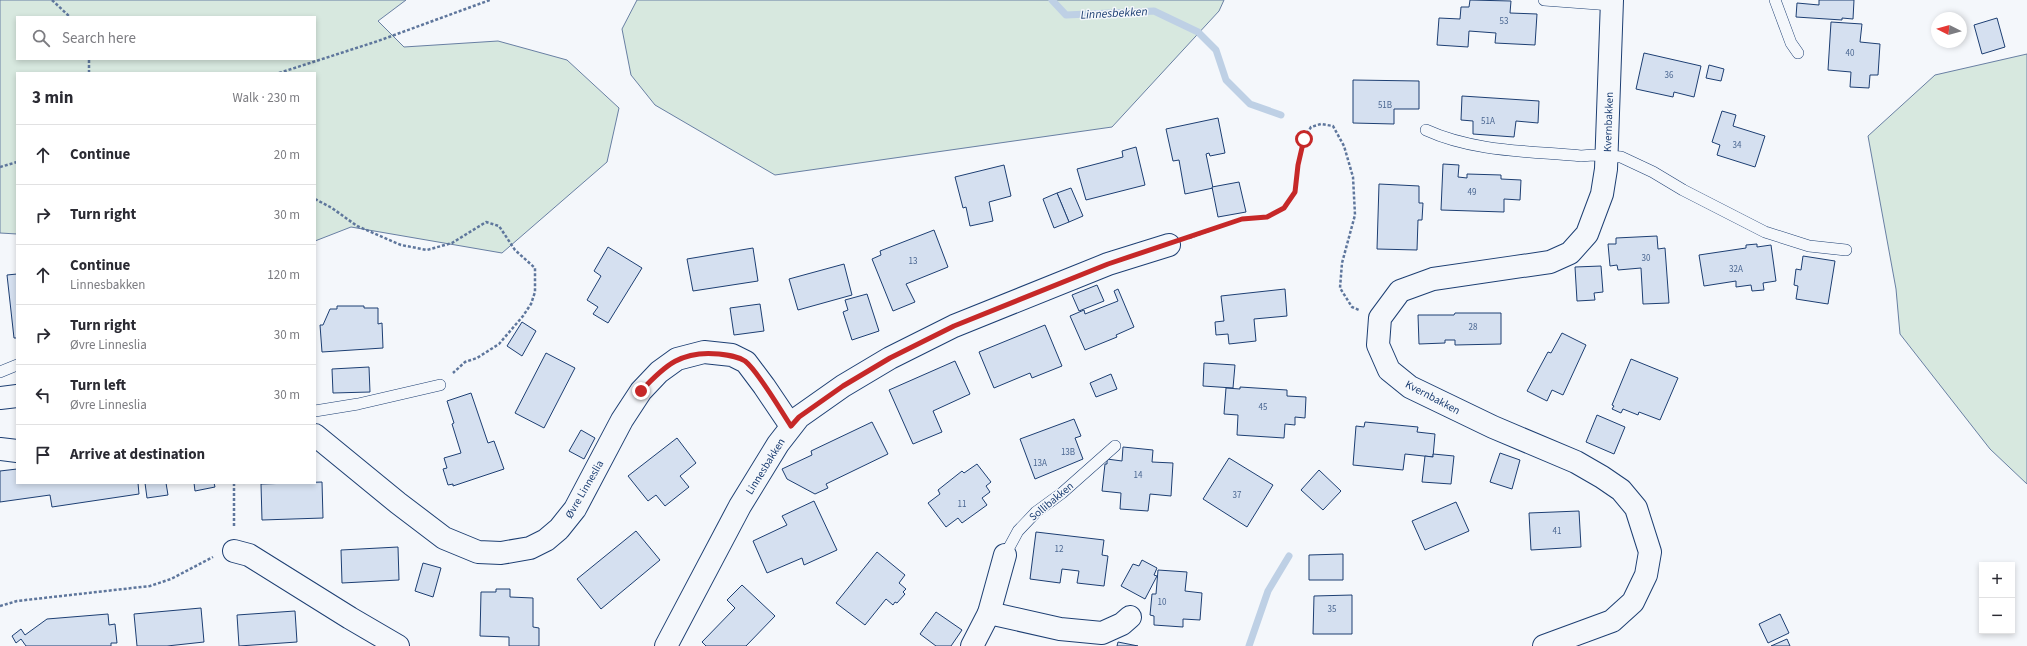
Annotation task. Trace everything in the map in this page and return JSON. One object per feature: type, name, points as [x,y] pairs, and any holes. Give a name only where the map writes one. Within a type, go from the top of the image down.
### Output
[{"type":"street","name":"Kvernbakken","points":[[1544,646],[1612,621],[1633,602],[1646,576],[1650,552],[1636,508],[1621,490],[1576,462],[1493,427],[1410,387],[1390,370],[1378,345],[1380,318],[1400,291],[1433,279],[1550,262],[1570,253],[1586,234],[1602,194],[1607,156],[1612,3]]},
{"type":"street","name":"Linnesbakken","points":[[666,646],[740,506],[791,426],[799,417],[843,386],[890,358],[954,326],[1108,264],[1169,244]]},
{"type":"street","name":"Øvre Linneslia","points":[[316,436],[444,538],[478,552],[501,554],[530,548],[546,540],[559,529],[575,509],[622,420],[641,391],[658,372],[676,359],[704,352],[732,355],[746,362],[791,426]]},
{"type":"street","points":[[0,398],[16,396]]},
{"type":"street","points":[[0,449],[16,451]]},
{"type":"street","points":[[234,551],[248,555],[398,646]]},
{"type":"street","name":"Sollibakken","points":[[972,646],[989,613],[1005,555]]},
{"type":"street","points":[[989,613],[1060,629],[1102,633],[1122,624],[1130,617]]},
{"type":"lane","points":[[1544,0],[1612,3]]},
{"type":"lane","points":[[1775,0],[1792,43],[1798,53]]},
{"type":"lane","points":[[1426,130],[1442,137],[1477,146],[1581,156],[1621,157],[1654,172],[1683,190],[1765,232],[1810,246],[1846,250]]},
{"type":"lane","points":[[0,372],[16,365]]},
{"type":"lane","points":[[316,411],[358,404],[440,385]]},
{"type":"lane","name":"Sollibakken","points":[[1005,555],[1018,531],[1036,512],[1062,493],[1115,446]]},
{"type":"path","points":[[52,0],[69,16]]},
{"type":"path","points":[[283,72],[490,0]]},
{"type":"path","points":[[89,60],[89,72]]},
{"type":"path","points":[[1169,244],[1242,219],[1267,217],[1284,208],[1295,192],[1298,165],[1303,146],[1311,127],[1321,124],[1333,126],[1344,146],[1353,177],[1355,215],[1342,263],[1340,288],[1352,307],[1380,318]]},
{"type":"path","points":[[0,167],[16,162]]},
{"type":"path","points":[[316,200],[357,226],[401,245],[427,250],[452,243],[486,222],[499,226],[515,250],[535,268],[535,292],[531,304],[523,316],[499,344],[477,358],[465,362],[440,385]]},
{"type":"path","points":[[0,606],[17,601],[150,586],[171,579],[215,555],[234,551],[234,484]]},
{"type":"shaded area","points":[[0,0],[406,0],[378,21],[404,47],[498,41],[567,60],[619,108],[607,162],[502,253],[351,227],[316,241],[316,72],[16,72],[16,234],[0,233]]},
{"type":"shaded area","points":[[637,0],[1224,0],[1219,11],[1112,127],[775,175],[655,105],[631,75],[622,29]]},
{"type":"shaded area","points":[[2027,54],[2027,484],[1990,449],[1900,334],[1896,289],[1868,136],[1935,75]]},
{"type":"building","points":[[1470,0],[1511,1],[1510,13],[1537,14],[1535,45],[1495,43],[1496,33],[1469,31],[1468,47],[1437,45],[1439,18],[1460,19],[1461,7],[1469,7]]},
{"type":"building","points":[[1819,0],[1854,0],[1853,19],[1842,18],[1842,20],[1796,17],[1797,3],[1819,5]]},
{"type":"building","points":[[1997,18],[2005,47],[1982,54],[1974,25]]},
{"type":"building","points":[[1831,22],[1862,24],[1860,42],[1880,44],[1878,75],[1870,75],[1869,88],[1850,87],[1851,72],[1828,70]]},
{"type":"building","points":[[1644,53],[1701,66],[1694,97],[1674,92],[1673,97],[1636,89]]},
{"type":"building","points":[[1709,65],[1724,69],[1721,81],[1706,78]]},
{"type":"building","points":[[1353,80],[1419,81],[1419,109],[1394,109],[1394,124],[1353,123]]},
{"type":"building","points":[[1462,96],[1539,101],[1538,123],[1516,121],[1514,137],[1473,134],[1473,121],[1461,120]]},
{"type":"building","points":[[1722,111],[1736,115],[1733,126],[1765,136],[1755,167],[1717,155],[1720,145],[1712,142]]},
{"type":"building","points":[[1218,118],[1225,153],[1210,156],[1209,153],[1206,154],[1213,188],[1185,194],[1179,160],[1173,161],[1166,129]]},
{"type":"building","points":[[1136,147],[1145,185],[1086,200],[1077,169],[1123,157],[1122,151]]},
{"type":"building","points":[[1443,164],[1459,165],[1458,177],[1467,178],[1467,174],[1501,175],[1501,179],[1521,180],[1520,200],[1504,199],[1504,212],[1441,210]]},
{"type":"building","points":[[1004,165],[1011,196],[989,202],[993,221],[970,226],[966,207],[963,208],[955,177]]},
{"type":"building","points":[[1239,182],[1246,212],[1218,217],[1212,187]]},
{"type":"building","points":[[1379,184],[1419,186],[1419,203],[1423,203],[1422,220],[1418,220],[1417,250],[1377,249]]},
{"type":"building","points":[[1071,188],[1083,216],[1069,222],[1057,193]]},
{"type":"building","points":[[1057,193],[1069,222],[1054,228],[1043,199]]},
{"type":"building","points":[[934,230],[948,267],[906,284],[915,302],[893,311],[872,259],[881,255],[880,251]]},
{"type":"building","points":[[1657,236],[1658,249],[1665,248],[1669,303],[1643,304],[1641,268],[1618,270],[1617,265],[1610,266],[1608,244],[1616,244],[1616,238]]},
{"type":"building","points":[[1757,244],[1757,247],[1771,245],[1776,281],[1763,283],[1764,290],[1752,291],[1751,285],[1736,287],[1736,281],[1704,286],[1699,255],[1746,248],[1746,245]]},
{"type":"building","points":[[608,247],[642,268],[608,323],[593,314],[598,307],[587,300],[601,276],[594,271]]},
{"type":"building","points":[[753,248],[758,281],[693,291],[687,259]]},
{"type":"building","points":[[1803,256],[1835,261],[1828,304],[1796,299],[1798,286],[1794,285],[1796,269],[1801,270]]},
{"type":"building","points":[[844,264],[852,295],[798,310],[789,279]]},
{"type":"building","points":[[1601,266],[1603,292],[1594,293],[1595,300],[1577,301],[1575,267]]},
{"type":"building","points":[[16,274],[16,338],[14,338],[7,275]]},
{"type":"building","points":[[1097,285],[1104,301],[1079,311],[1072,295]]},
{"type":"building","points":[[1118,289],[1134,327],[1116,335],[1117,337],[1085,350],[1070,316],[1084,310],[1085,314],[1118,301],[1114,291]]},
{"type":"building","points":[[1285,289],[1287,316],[1254,319],[1256,341],[1229,344],[1228,334],[1216,335],[1215,322],[1224,321],[1221,296]]},
{"type":"building","points":[[867,294],[879,331],[852,340],[843,312],[848,310],[845,300]]},
{"type":"building","points":[[760,304],[764,331],[734,335],[730,308]]},
{"type":"building","points":[[337,306],[364,306],[364,308],[378,308],[378,324],[382,323],[383,348],[322,352],[320,325],[323,325],[330,309],[337,309]]},
{"type":"building","points":[[1455,313],[1501,313],[1501,344],[1455,345],[1455,340],[1445,340],[1445,343],[1419,344],[1418,315],[1454,315]]},
{"type":"building","points":[[522,322],[536,331],[522,356],[507,346]]},
{"type":"building","points":[[1045,325],[1062,366],[1032,378],[1030,373],[994,388],[979,352]]},
{"type":"building","points":[[1562,333],[1586,345],[1563,395],[1552,390],[1547,401],[1527,391],[1548,352],[1551,353]]},
{"type":"building","points":[[546,353],[575,368],[544,428],[515,413]]},
{"type":"building","points":[[1631,359],[1678,378],[1660,420],[1639,412],[1638,415],[1623,409],[1621,413],[1612,409],[1614,406],[1612,405]]},
{"type":"building","points":[[955,361],[970,394],[933,411],[942,432],[913,444],[889,390]]},
{"type":"building","points":[[1204,363],[1235,365],[1233,388],[1203,386]]},
{"type":"building","points":[[369,367],[370,392],[333,393],[332,369]]},
{"type":"building","points":[[1111,374],[1117,389],[1096,397],[1090,383]]},
{"type":"building","points":[[1240,387],[1287,390],[1287,396],[1306,397],[1305,418],[1295,417],[1295,425],[1285,424],[1284,438],[1237,435],[1238,415],[1224,414],[1226,388],[1240,389]]},
{"type":"building","points":[[471,393],[488,443],[494,441],[504,469],[453,486],[453,484],[448,485],[443,469],[447,468],[444,458],[461,453],[447,401]]},
{"type":"building","points":[[1597,415],[1625,427],[1614,454],[1586,442]]},
{"type":"building","points":[[1074,419],[1081,436],[1075,438],[1083,459],[1035,479],[1020,439]]},
{"type":"building","points":[[872,422],[888,454],[826,484],[828,488],[815,494],[787,479],[782,469],[812,455],[811,451]]},
{"type":"building","points":[[1365,422],[1418,427],[1417,432],[1435,434],[1433,457],[1405,454],[1403,470],[1353,465],[1356,426],[1364,427]]},
{"type":"building","points":[[581,430],[595,438],[584,459],[569,451]]},
{"type":"building","points":[[677,438],[696,463],[680,476],[689,487],[665,506],[656,495],[648,501],[628,476]]},
{"type":"building","points":[[1123,447],[1153,450],[1152,462],[1173,463],[1171,496],[1150,494],[1148,511],[1120,509],[1121,493],[1102,491],[1105,464],[1107,464],[1107,459],[1122,461]]},
{"type":"building","points":[[1500,453],[1520,460],[1512,489],[1490,482]]},
{"type":"building","points":[[1433,454],[1454,456],[1451,484],[1422,482],[1425,456],[1433,457]]},
{"type":"building","points":[[1229,458],[1273,485],[1247,527],[1203,499]]},
{"type":"building","points":[[977,464],[991,482],[986,486],[990,492],[982,498],[987,505],[962,523],[958,518],[946,527],[928,503],[940,494],[938,490],[962,471],[964,473]]},
{"type":"building","points":[[16,469],[16,484],[138,484],[139,494],[52,507],[50,495],[0,502],[0,471]]},
{"type":"building","points":[[1319,470],[1341,491],[1323,510],[1301,490]]},
{"type":"building","points":[[316,482],[322,482],[323,518],[262,520],[261,484],[316,484]]},
{"type":"building","points":[[145,484],[166,484],[168,495],[147,498]]},
{"type":"building","points":[[194,484],[214,484],[215,487],[195,491]]},
{"type":"building","points":[[814,501],[837,550],[804,565],[802,558],[767,573],[753,541],[787,525],[782,516]]},
{"type":"building","points":[[1456,502],[1469,531],[1425,550],[1412,521]]},
{"type":"building","points":[[1579,511],[1581,547],[1531,550],[1529,513]]},
{"type":"building","points":[[636,531],[660,560],[601,609],[577,579]]},
{"type":"building","points":[[1036,532],[1104,540],[1102,555],[1108,556],[1104,586],[1077,583],[1079,571],[1062,569],[1060,583],[1030,579]]},
{"type":"building","points":[[398,547],[399,580],[342,583],[341,550]]},
{"type":"building","points":[[877,552],[905,575],[899,583],[906,589],[903,592],[905,594],[897,603],[895,602],[893,605],[886,599],[865,625],[836,603]]},
{"type":"building","points":[[1343,554],[1343,580],[1309,580],[1309,555]]},
{"type":"building","points":[[1142,560],[1157,568],[1154,575],[1157,576],[1145,599],[1121,586],[1133,564],[1139,566]]},
{"type":"building","points":[[423,563],[441,568],[433,597],[415,591]]},
{"type":"building","points":[[1158,570],[1187,572],[1185,591],[1202,593],[1200,620],[1183,619],[1183,627],[1154,625],[1154,616],[1150,615],[1152,594],[1156,594]]},
{"type":"building","points":[[742,585],[775,616],[746,646],[706,646],[702,642],[735,608],[727,600]]},
{"type":"building","points":[[496,589],[510,589],[510,597],[533,598],[533,627],[539,628],[539,646],[509,646],[509,637],[480,636],[481,592],[496,592]]},
{"type":"building","points":[[1352,595],[1352,634],[1313,634],[1314,596]]},
{"type":"building","points":[[201,608],[204,642],[167,646],[137,646],[134,614]]},
{"type":"building","points":[[295,611],[297,642],[239,646],[237,615]]},
{"type":"building","points":[[936,612],[962,630],[951,646],[936,646],[920,634]]},
{"type":"building","points":[[108,614],[109,625],[115,624],[117,643],[111,643],[111,646],[26,646],[21,639],[16,643],[12,636],[21,629],[25,635],[47,619]]},
{"type":"building","points":[[1780,614],[1789,633],[1768,643],[1759,624]]},
{"type":"building","points":[[1787,639],[1790,646],[1771,646]]},
{"type":"building","points":[[1118,642],[1138,646],[1117,646]]},
{"type":"waterway","name":"Linnesbekken","points":[[1052,0],[1066,15],[1154,11],[1198,32],[1216,50],[1226,80],[1250,104],[1281,115]]},
{"type":"waterway","name":"Linnesbekken","points":[[1249,646],[1268,591],[1289,556]]},
{"type":"route","points":[[641,391],[658,372],[676,359],[704,352],[732,355],[746,362],[791,426],[799,417],[843,386],[890,358],[954,326],[1027,298],[1108,264],[1242,219],[1267,217],[1284,208],[1295,192],[1298,165],[1304,139]]}]
